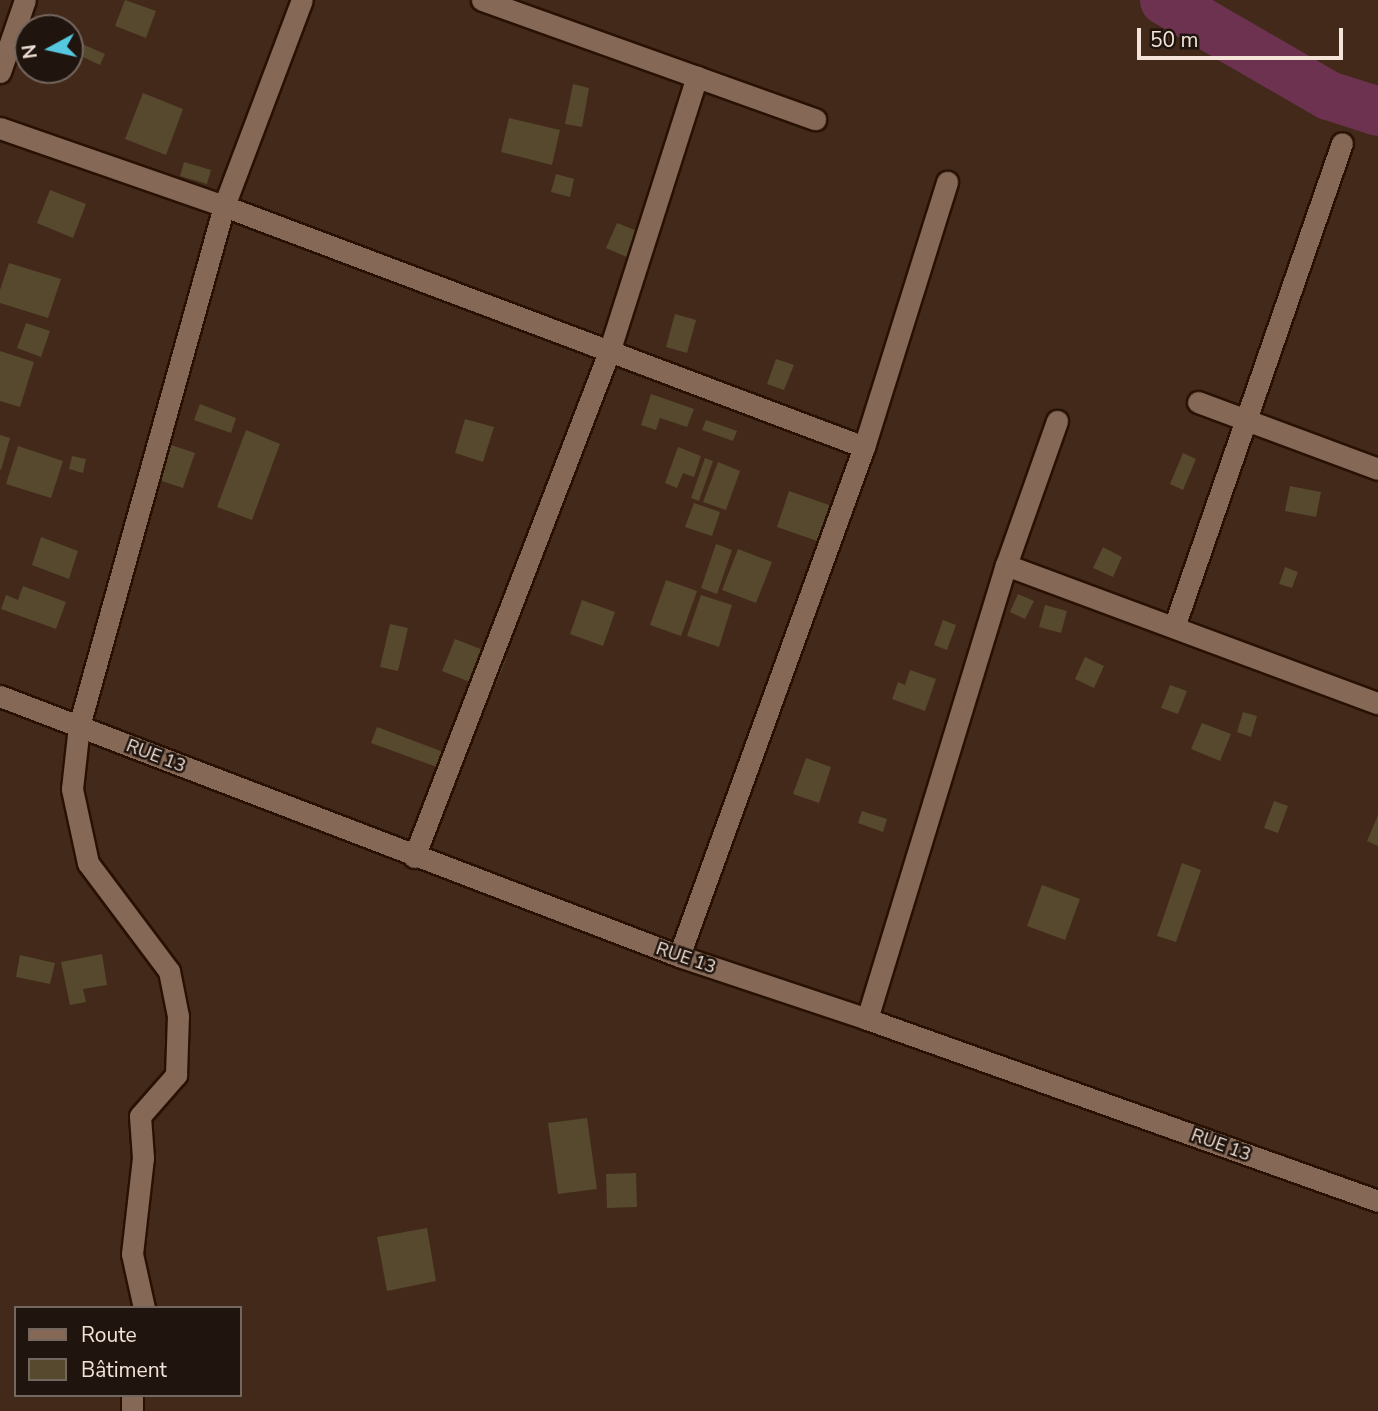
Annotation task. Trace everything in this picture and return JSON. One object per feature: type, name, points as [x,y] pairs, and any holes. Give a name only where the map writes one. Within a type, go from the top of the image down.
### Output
[{"type":"street","points":[[0,72],[25,0]]},
{"type":"street","points":[[144,1306],[132,1254],[143,1158],[140,1116],[176,1075],[178,1016],[169,971],[88,863],[72,789],[79,726],[224,206],[302,0]]},
{"type":"street","points":[[482,0],[815,119]]},
{"type":"street","points":[[414,857],[609,352],[697,77]]},
{"type":"street","points":[[0,128],[224,206],[864,447]]},
{"type":"street","points":[[1174,628],[1342,143]]},
{"type":"street","points":[[680,956],[864,447],[947,182]]},
{"type":"street","points":[[1198,402],[1378,469]]},
{"type":"street","points":[[867,1019],[1006,565],[1057,421]]},
{"type":"street","points":[[1006,565],[1378,703]]},
{"type":"street","name":"RUE 13","points":[[0,696],[414,857],[680,956],[867,1019],[1378,1201]]},
{"type":"building","points":[[125,0],[156,11],[146,38],[115,26]]},
{"type":"building","points":[[84,45],[105,54],[100,65],[84,58]]},
{"type":"building","points":[[573,84],[589,88],[582,127],[565,124]]},
{"type":"building","points":[[143,93],[183,109],[166,155],[125,139]]},
{"type":"building","points":[[509,118],[560,130],[552,165],[501,152]]},
{"type":"building","points":[[184,162],[211,170],[207,184],[180,176]]},
{"type":"building","points":[[556,174],[574,179],[570,197],[551,192]]},
{"type":"building","points":[[50,190],[86,204],[73,238],[37,223]]},
{"type":"building","points":[[617,223],[640,232],[629,258],[606,248]]},
{"type":"building","points":[[9,263],[61,279],[48,318],[0,303],[0,290]]},
{"type":"building","points":[[675,314],[696,320],[687,353],[666,347]]},
{"type":"building","points":[[26,323],[50,331],[41,357],[17,348]]},
{"type":"building","points":[[0,351],[34,362],[20,407],[0,401]]},
{"type":"building","points":[[776,359],[794,365],[784,390],[767,384]]},
{"type":"building","points":[[651,394],[694,409],[687,427],[660,418],[656,430],[641,425]]},
{"type":"building","points":[[200,404],[236,418],[231,433],[194,420]]},
{"type":"building","points":[[465,419],[494,427],[483,462],[455,453]]},
{"type":"building","points":[[706,420],[737,431],[733,441],[702,430]]},
{"type":"building","points":[[246,430],[280,444],[252,520],[217,507]]},
{"type":"building","points":[[0,435],[10,438],[1,470],[0,469]]},
{"type":"building","points":[[171,445],[195,453],[183,488],[159,480]]},
{"type":"building","points":[[18,446],[63,461],[51,498],[6,484]]},
{"type":"building","points":[[678,447],[701,456],[694,477],[683,473],[677,488],[665,483]]},
{"type":"building","points":[[1183,453],[1196,459],[1183,490],[1170,484]]},
{"type":"building","points":[[72,456],[86,459],[83,473],[69,469]]},
{"type":"building","points":[[705,458],[713,461],[699,501],[691,498]]},
{"type":"building","points":[[718,462],[740,471],[726,510],[703,502]]},
{"type":"building","points":[[1290,486],[1321,492],[1316,517],[1285,511]]},
{"type":"building","points":[[789,491],[832,506],[820,542],[777,527]]},
{"type":"building","points":[[694,503],[720,512],[712,536],[685,527]]},
{"type":"building","points":[[41,537],[78,551],[69,579],[32,565]]},
{"type":"building","points":[[716,544],[732,550],[717,594],[701,588]]},
{"type":"building","points":[[1103,547],[1122,557],[1113,577],[1093,568]]},
{"type":"building","points":[[738,549],[772,562],[756,603],[722,590]]},
{"type":"building","points":[[1285,567],[1298,572],[1292,588],[1279,584]]},
{"type":"building","points":[[666,580],[697,591],[681,636],[650,625]]},
{"type":"building","points":[[23,586],[66,602],[56,629],[1,609],[6,595],[18,600]]},
{"type":"building","points":[[1018,594],[1034,601],[1025,619],[1010,612]]},
{"type":"building","points":[[701,595],[732,605],[719,647],[687,636]]},
{"type":"building","points":[[582,600],[615,612],[603,646],[570,634]]},
{"type":"building","points":[[1045,605],[1067,611],[1061,633],[1039,627]]},
{"type":"building","points":[[943,620],[956,625],[947,650],[934,645]]},
{"type":"building","points":[[390,624],[408,628],[398,671],[380,667]]},
{"type":"building","points":[[455,639],[506,659],[493,691],[442,671]]},
{"type":"building","points":[[1085,657],[1104,666],[1094,688],[1075,679]]},
{"type":"building","points":[[910,670],[936,679],[925,711],[892,699],[898,682],[905,685]]},
{"type":"building","points":[[1170,685],[1187,691],[1178,714],[1161,708]]},
{"type":"building","points":[[1243,712],[1257,716],[1251,737],[1237,732]]},
{"type":"building","points":[[1202,723],[1231,734],[1220,761],[1191,749]]},
{"type":"building","points":[[377,727],[462,759],[456,774],[371,743]]},
{"type":"building","points":[[806,758],[831,767],[819,803],[793,794]]},
{"type":"building","points":[[1274,801],[1288,806],[1278,833],[1264,828]]},
{"type":"building","points":[[862,811],[887,819],[883,832],[858,823]]},
{"type":"building","points":[[1378,815],[1378,846],[1367,841]]},
{"type":"building","points":[[1182,863],[1201,870],[1176,942],[1157,936]]},
{"type":"building","points":[[1042,885],[1080,899],[1065,940],[1027,926]]},
{"type":"building","points":[[102,954],[107,985],[83,989],[86,1002],[70,1005],[61,962]]},
{"type":"building","points":[[20,955],[55,963],[50,984],[16,977]]},
{"type":"building","points":[[587,1118],[597,1189],[558,1194],[548,1123]]},
{"type":"building","points":[[636,1173],[637,1207],[607,1208],[606,1174]]},
{"type":"building","points":[[427,1228],[436,1281],[387,1291],[377,1237]]},
{"type":"waterway","points":[[1164,0],[1328,95],[1378,111]]}]
